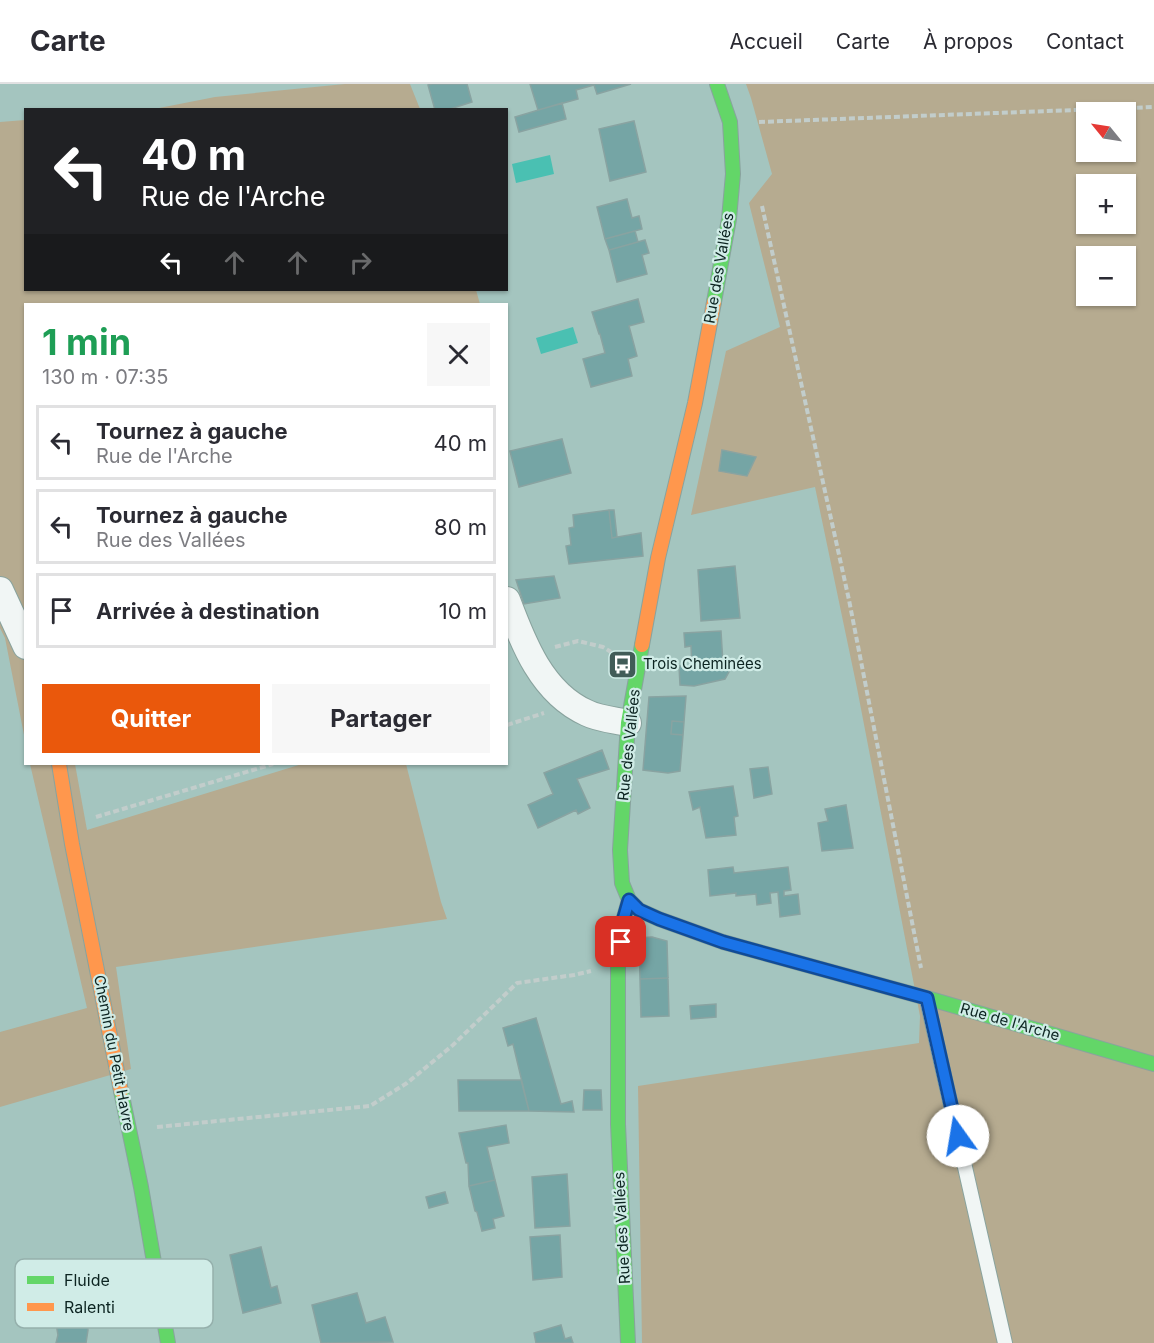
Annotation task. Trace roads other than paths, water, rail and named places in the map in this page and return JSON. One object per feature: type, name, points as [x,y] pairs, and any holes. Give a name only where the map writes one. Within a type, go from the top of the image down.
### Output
[{"type":"street","name":"Rue des Vallées","points":[[628,1343],[618,1125],[618,964],[623,921],[629,900],[622,883],[620,850],[628,723],[658,558],[695,403],[729,219],[733,174],[730,122],[717,84]]},
{"type":"street","points":[[0,590],[24,642]]},
{"type":"street","points":[[508,603],[526,648],[549,685],[563,698],[589,714],[628,723]]},
{"type":"street","name":"Chemin du Petit Havre","points":[[59,765],[153,1259]]},
{"type":"street","name":"Rue de l'Arche","points":[[629,900],[639,910],[659,919],[723,942],[1154,1064]]},
{"type":"street","name":"Chemin du Petit Havre","points":[[165,1328],[168,1343]]},
{"type":"lane","points":[[927,998],[1005,1343]]},
{"type":"place","name":"Trois Cheminées","points":[[622,664]]}]
